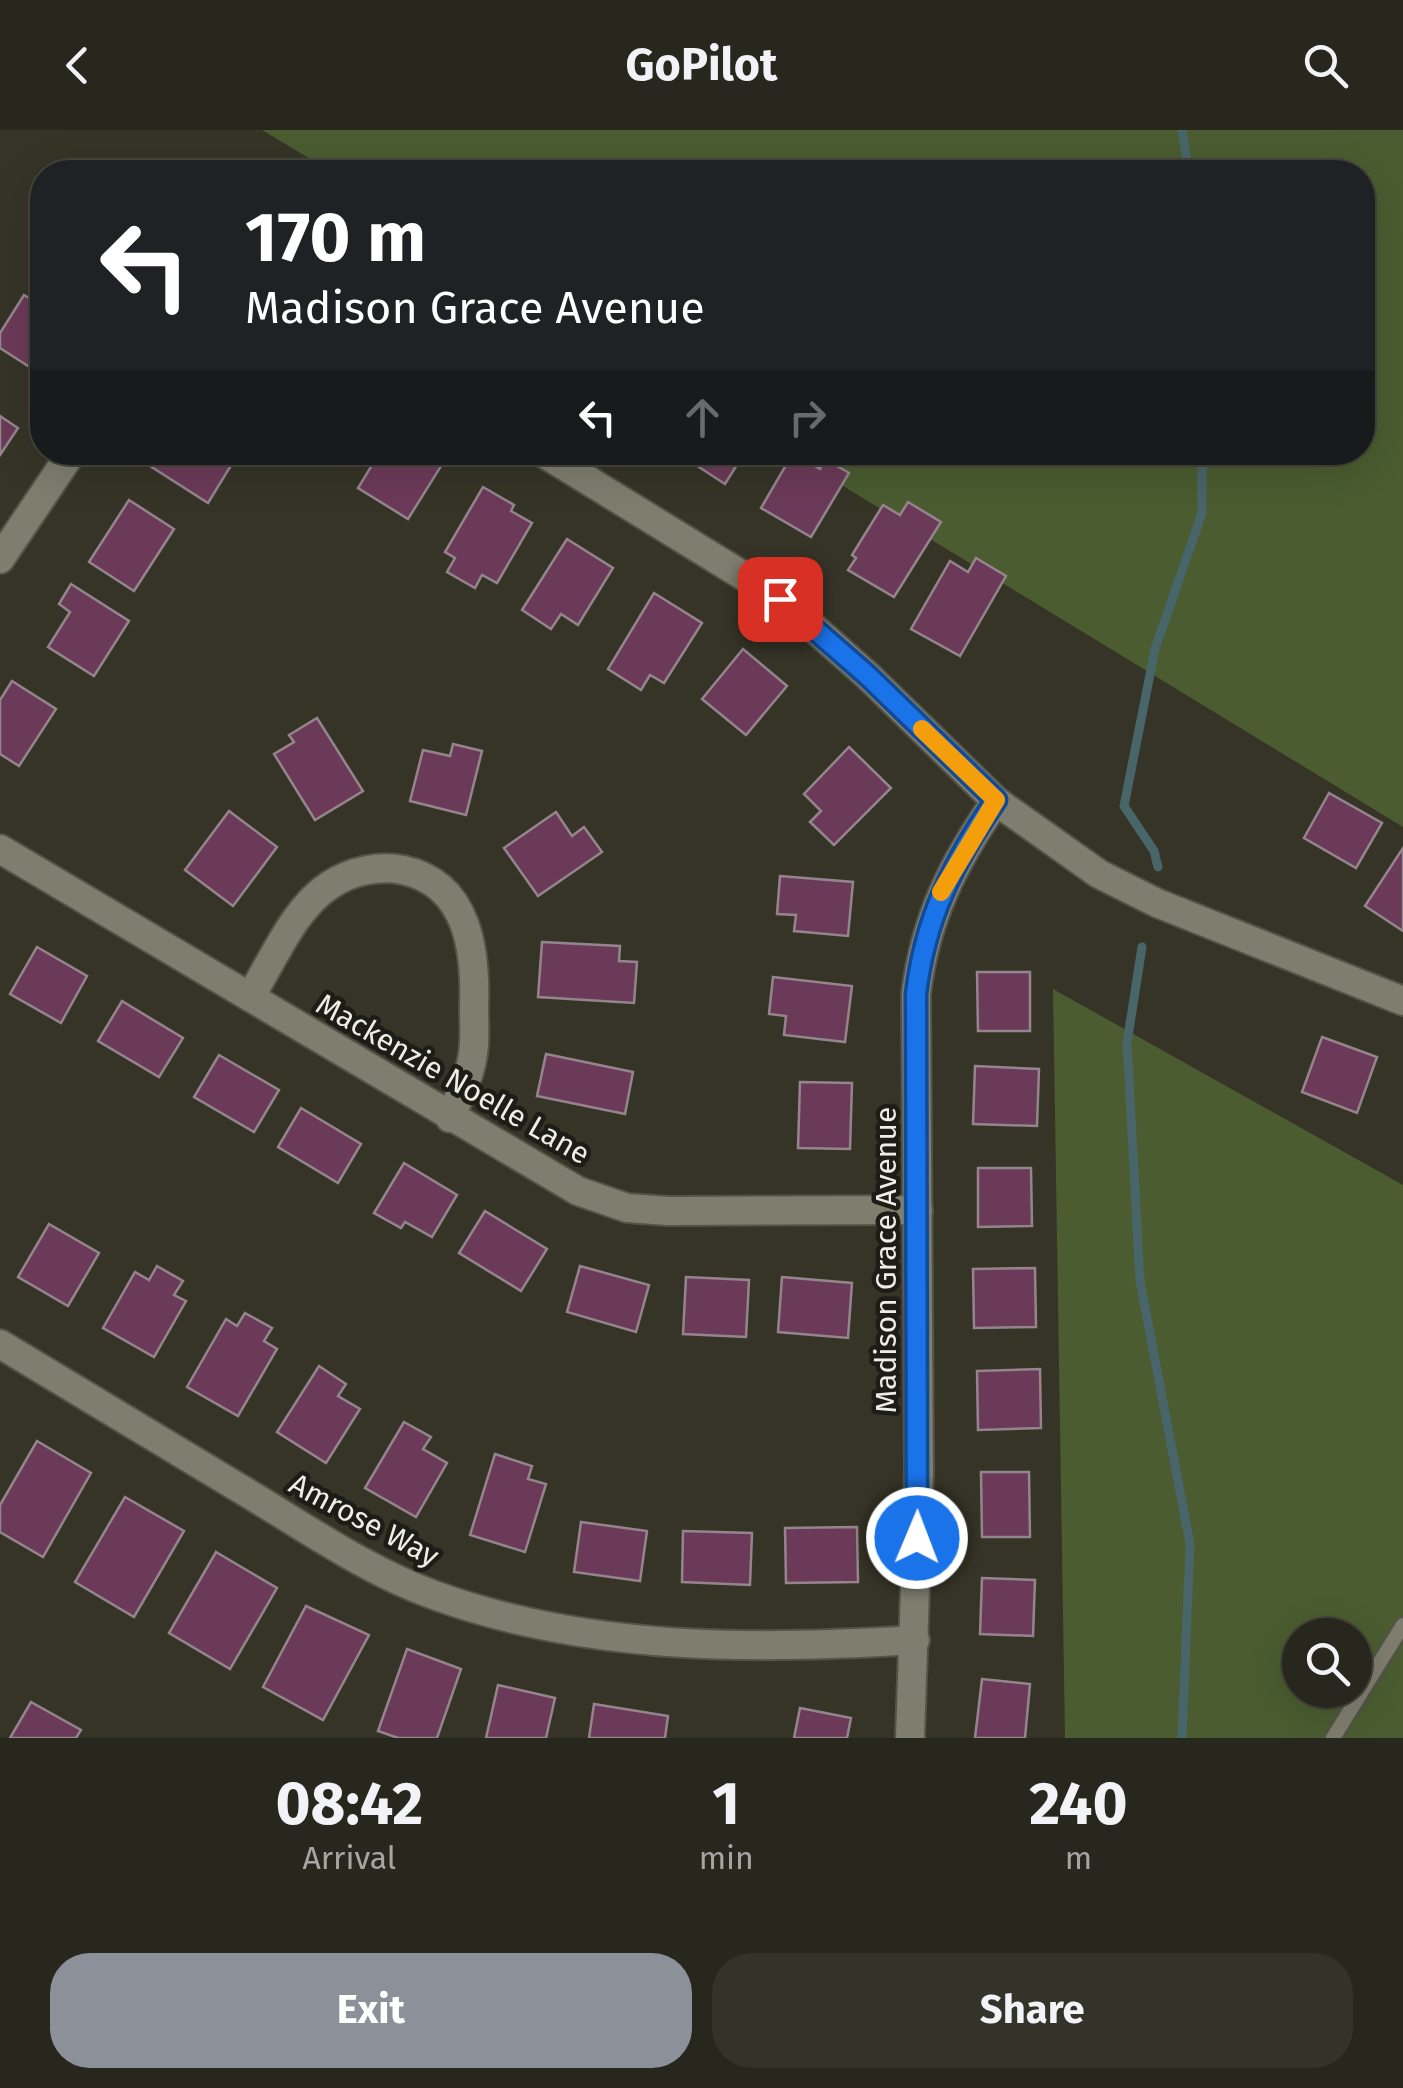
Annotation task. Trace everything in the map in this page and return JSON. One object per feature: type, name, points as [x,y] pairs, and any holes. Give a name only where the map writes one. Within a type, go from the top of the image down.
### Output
[{"type":"street","points":[[0,559],[63,465]]},
{"type":"street","points":[[563,465],[780,599],[868,676],[996,800],[1098,874],[1157,903],[1403,1001]]},
{"type":"street","name":"Madison Grace Avenue","points":[[910,1738],[915,1640],[916,994],[921,955],[948,874],[996,800]]},
{"type":"street","name":"Mackenzie Noelle Lane","points":[[0,849],[578,1191],[628,1208],[918,1210]]},
{"type":"street","points":[[250,997],[302,913],[328,886],[370,869],[408,871],[429,880],[457,908],[472,938],[475,960],[473,1055],[450,1118]]},
{"type":"street","name":"Amrose Way","points":[[0,1344],[340,1550],[416,1588],[475,1609],[575,1632],[640,1641],[811,1644],[915,1640]]},
{"type":"lane","points":[[1333,1738],[1403,1625]]},
{"type":"green space","points":[[262,130],[1403,130],[1403,827],[809,465],[1375,465],[1375,160],[312,160]]},
{"type":"green space","points":[[1053,989],[1403,1185],[1403,1738],[1065,1738]]},
{"type":"building","points":[[24,295],[30,299],[30,367],[0,348],[0,333]]},
{"type":"building","points":[[0,416],[18,428],[0,455]]},
{"type":"building","points":[[149,465],[231,465],[208,503]]},
{"type":"building","points":[[372,465],[442,465],[408,519],[358,488]]},
{"type":"building","points":[[696,465],[737,465],[725,484]]},
{"type":"building","points":[[786,465],[813,465],[820,469],[822,465],[835,465],[849,473],[811,537],[761,508]]},
{"type":"building","points":[[483,487],[514,505],[511,511],[532,523],[497,583],[482,575],[475,588],[447,572],[455,558],[445,552]]},
{"type":"building","points":[[129,500],[174,529],[134,591],[89,562]]},
{"type":"building","points":[[908,502],[941,522],[894,597],[848,570],[856,558],[852,555],[883,505],[900,515]]},
{"type":"building","points":[[567,539],[613,568],[578,625],[561,614],[551,629],[522,610]]},
{"type":"building","points":[[976,558],[1006,576],[960,656],[911,629],[950,561],[968,572]]},
{"type":"building","points":[[71,584],[129,621],[94,676],[48,647],[70,612],[59,604]]},
{"type":"building","points":[[654,593],[702,623],[664,683],[650,675],[641,690],[608,669]]},
{"type":"building","points":[[743,649],[787,686],[746,735],[702,699]]},
{"type":"building","points":[[12,681],[56,709],[19,766],[0,754],[0,700]]},
{"type":"building","points":[[317,718],[363,791],[315,820],[274,754],[294,742],[289,735]]},
{"type":"building","points":[[453,744],[482,751],[466,815],[410,801],[423,750],[450,756]]},
{"type":"building","points":[[849,747],[891,788],[834,845],[810,822],[821,811],[804,794]]},
{"type":"building","points":[[1329,793],[1382,823],[1356,868],[1304,838]]},
{"type":"building","points":[[229,811],[277,847],[233,906],[185,870]]},
{"type":"building","points":[[556,812],[572,836],[584,827],[602,852],[538,896],[504,848]]},
{"type":"building","points":[[1403,848],[1403,931],[1365,906]]},
{"type":"building","points":[[780,876],[853,882],[848,936],[794,931],[796,915],[777,914]]},
{"type":"building","points":[[542,942],[620,946],[619,961],[637,962],[634,1003],[538,997]]},
{"type":"building","points":[[37,947],[87,976],[61,1023],[10,994]]},
{"type":"building","points":[[977,972],[1030,972],[1030,1031],[978,1031]]},
{"type":"building","points":[[773,977],[852,986],[845,1042],[784,1035],[786,1016],[769,1014]]},
{"type":"building","points":[[122,1001],[183,1038],[159,1077],[98,1041]]},
{"type":"building","points":[[1322,1037],[1377,1057],[1357,1113],[1302,1092]]},
{"type":"building","points":[[546,1054],[633,1072],[625,1114],[537,1096]]},
{"type":"building","points":[[219,1055],[279,1090],[254,1132],[194,1097]]},
{"type":"building","points":[[975,1066],[1039,1069],[1037,1126],[973,1124]]},
{"type":"building","points":[[800,1082],[852,1083],[850,1149],[798,1148]]},
{"type":"building","points":[[301,1108],[361,1144],[338,1183],[278,1147]]},
{"type":"building","points":[[404,1163],[457,1195],[432,1237],[405,1222],[401,1228],[374,1213]]},
{"type":"building","points":[[978,1168],[1031,1168],[1032,1226],[978,1227]]},
{"type":"building","points":[[485,1211],[547,1249],[521,1291],[459,1253]]},
{"type":"building","points":[[49,1224],[99,1253],[68,1306],[18,1277]]},
{"type":"building","points":[[157,1266],[183,1281],[174,1295],[186,1301],[154,1357],[103,1328],[135,1272],[149,1280]]},
{"type":"building","points":[[580,1266],[649,1285],[636,1332],[567,1312]]},
{"type":"building","points":[[1035,1268],[1036,1327],[974,1328],[973,1269]]},
{"type":"building","points":[[686,1277],[749,1280],[746,1337],[683,1334]]},
{"type":"building","points":[[782,1277],[852,1283],[848,1338],[778,1332]]},
{"type":"building","points":[[245,1313],[272,1328],[264,1341],[277,1349],[238,1416],[187,1387],[226,1319],[237,1326]]},
{"type":"building","points":[[319,1366],[346,1384],[338,1396],[360,1409],[326,1463],[277,1432]]},
{"type":"building","points":[[1040,1369],[1041,1428],[978,1430],[977,1371]]},
{"type":"building","points":[[404,1422],[431,1437],[423,1449],[447,1463],[416,1517],[365,1488]]},
{"type":"building","points":[[37,1441],[91,1473],[43,1557],[0,1532],[0,1505]]},
{"type":"building","points":[[495,1454],[532,1466],[528,1479],[546,1484],[525,1552],[470,1535]]},
{"type":"building","points":[[981,1472],[1029,1472],[1030,1537],[982,1537]]},
{"type":"building","points":[[125,1497],[184,1531],[134,1617],[75,1582]]},
{"type":"building","points":[[581,1522],[647,1531],[640,1581],[574,1572]]},
{"type":"building","points":[[857,1527],[858,1582],[786,1583],[785,1528]]},
{"type":"building","points":[[683,1531],[752,1533],[750,1585],[682,1582]]},
{"type":"building","points":[[216,1552],[277,1588],[230,1669],[169,1633]]},
{"type":"building","points":[[982,1578],[1035,1580],[1033,1636],[980,1634]]},
{"type":"building","points":[[306,1606],[369,1635],[323,1720],[263,1687]]},
{"type":"building","points":[[407,1649],[461,1669],[437,1738],[398,1738],[378,1731]]},
{"type":"building","points":[[982,1679],[1030,1684],[1025,1738],[975,1738]]},
{"type":"building","points":[[498,1685],[555,1698],[546,1738],[486,1738]]},
{"type":"building","points":[[31,1702],[81,1730],[76,1738],[10,1738]]},
{"type":"building","points":[[594,1704],[668,1716],[665,1738],[589,1738]]},
{"type":"building","points":[[800,1708],[851,1718],[847,1738],[794,1738]]},
{"type":"waterway","points":[[1182,130],[1187,160]]},
{"type":"waterway","points":[[1158,867],[1154,851],[1124,806],[1155,649],[1202,513],[1202,465]]},
{"type":"waterway","points":[[1142,947],[1127,1043],[1140,1281],[1190,1544],[1182,1738]]},
{"type":"slow traffic","points":[[922,729],[996,800],[948,874],[941,892]]},
{"type":"route","points":[[780,599],[868,676],[996,800],[948,874],[930,919],[916,994],[917,1538]]}]
